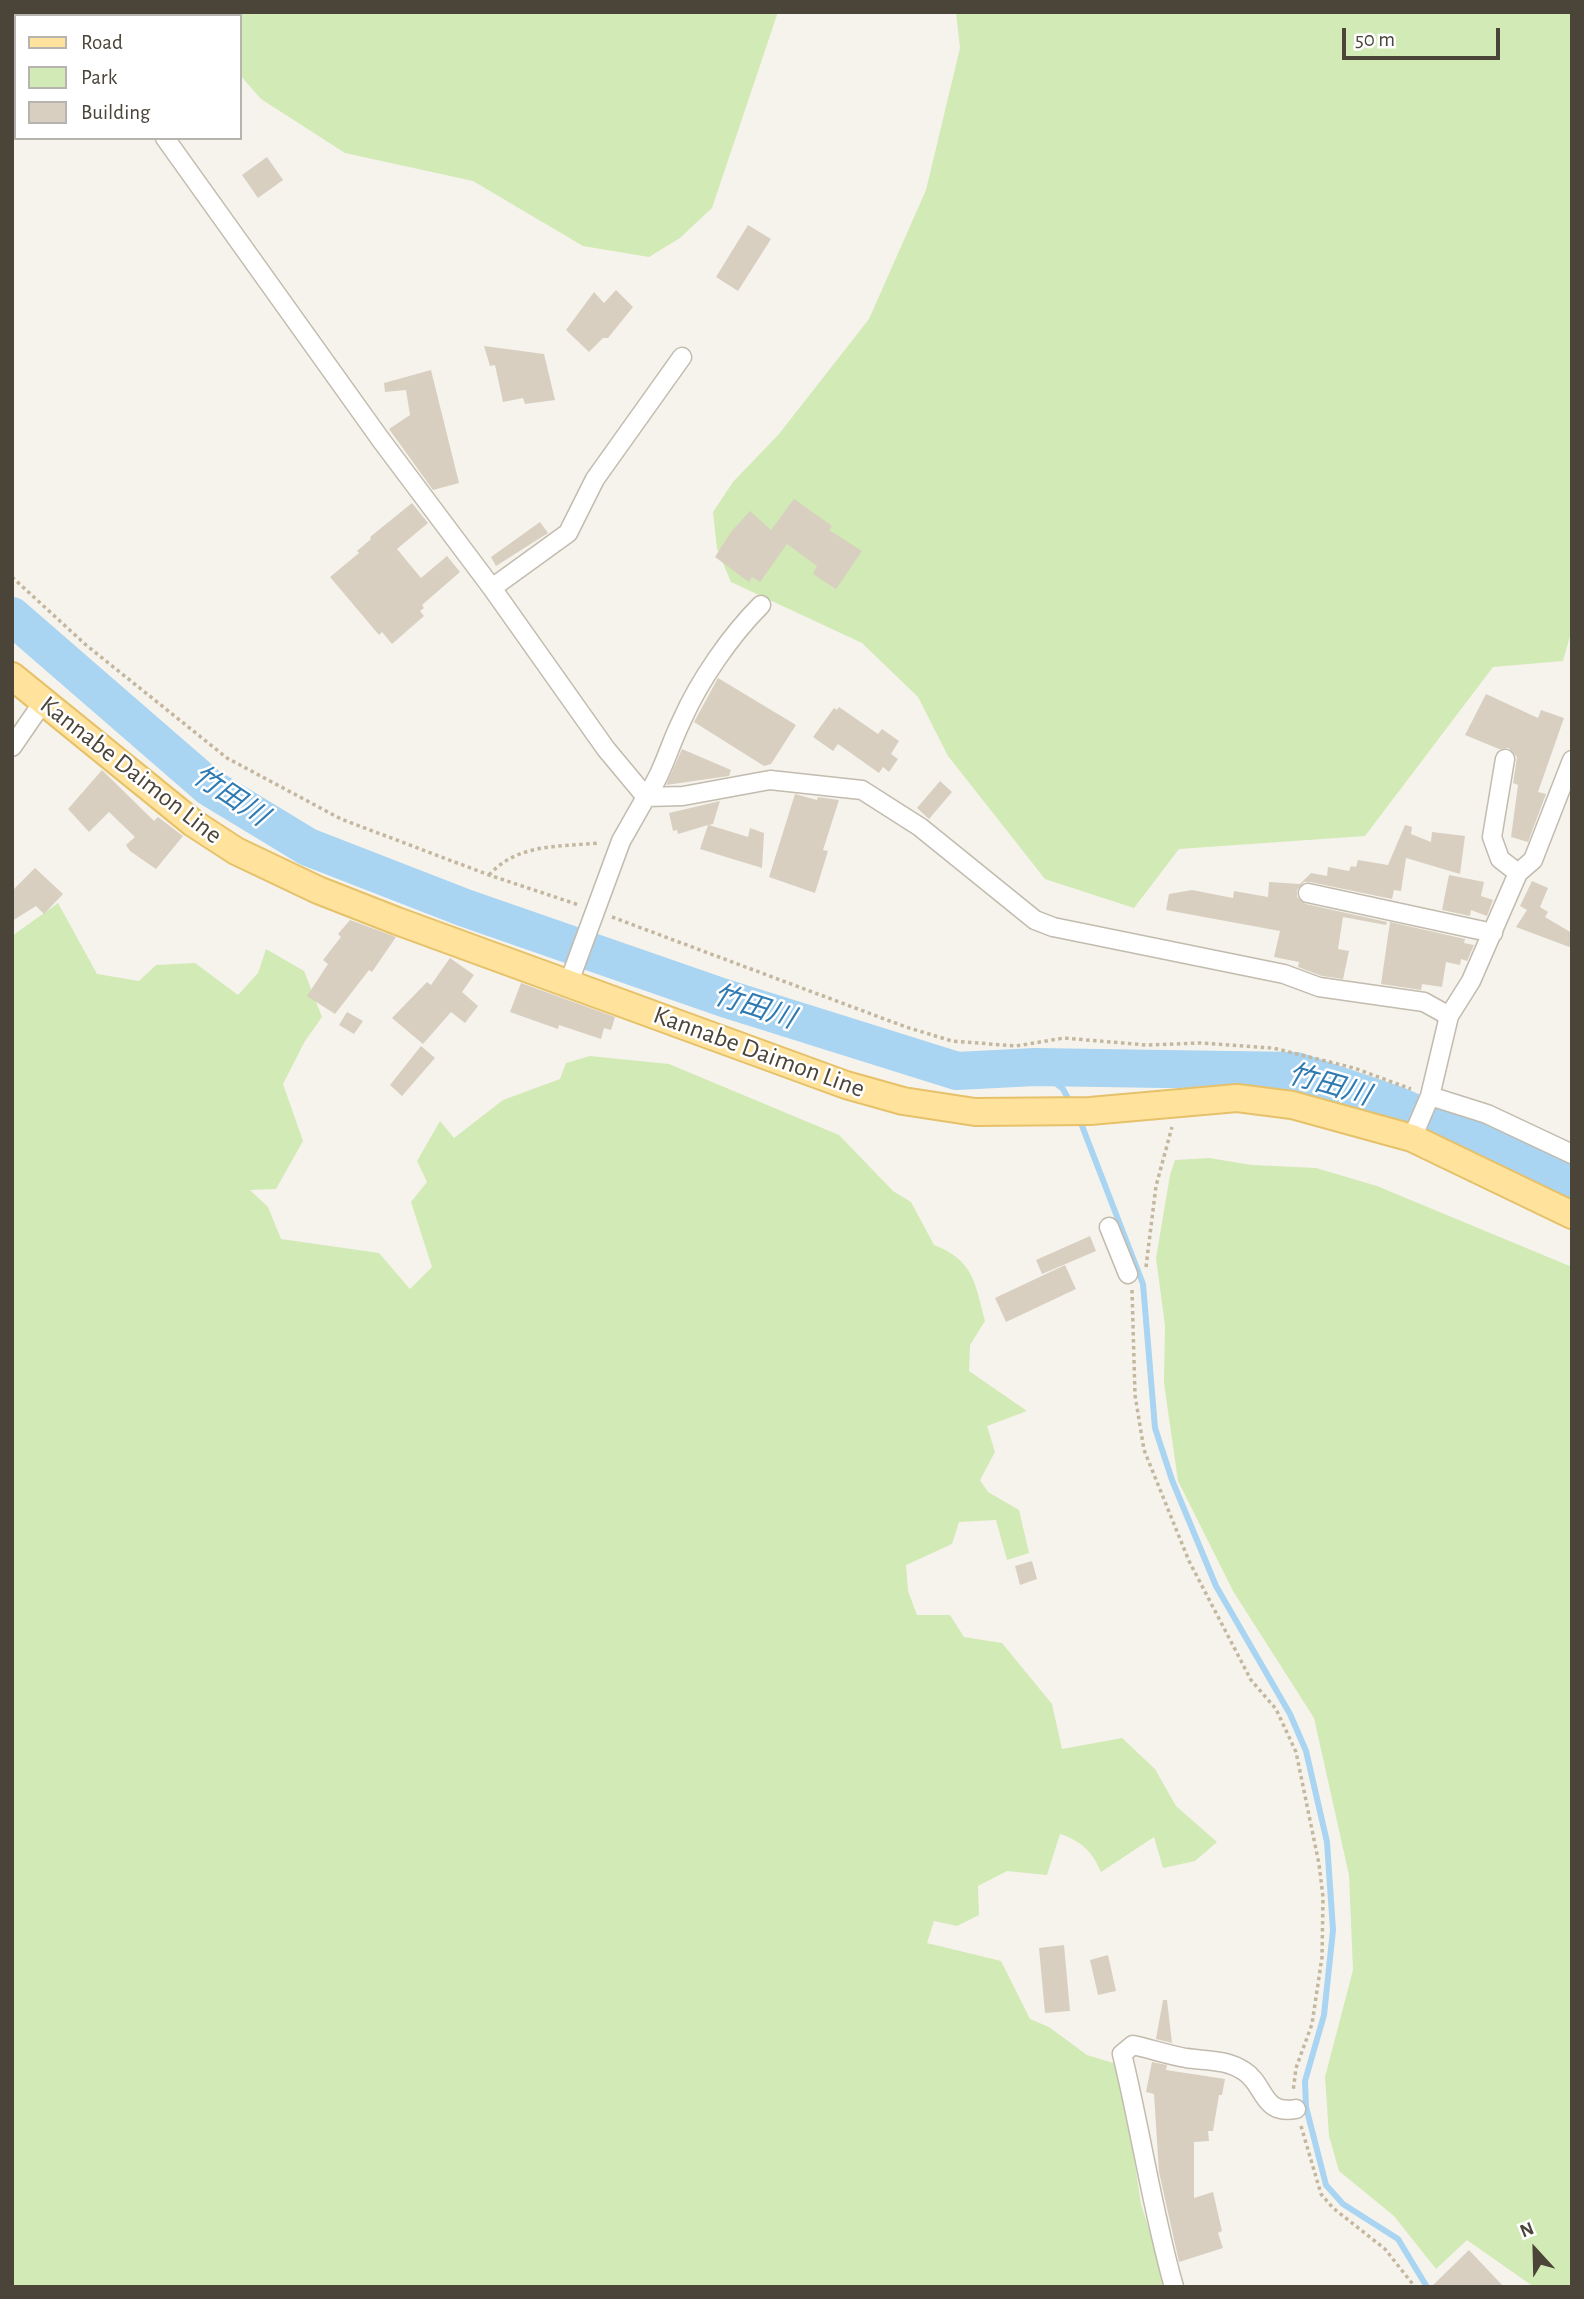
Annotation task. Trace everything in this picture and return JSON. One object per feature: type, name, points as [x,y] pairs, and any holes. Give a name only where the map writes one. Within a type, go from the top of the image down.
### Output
[{"type":"main road","name":"Kannabe Daimon Line","points":[[12,676],[193,823],[236,851],[363,908],[571,975],[846,1085],[904,1101],[975,1112],[1059,1113],[1237,1098],[1293,1105],[1414,1132],[1572,1215]]},
{"type":"street","points":[[166,140],[380,440],[492,589],[606,749],[646,797]]},
{"type":"street","points":[[492,589],[568,533],[594,480],[682,357]]},
{"type":"street","points":[[571,975],[621,841],[658,780],[682,718],[738,627],[761,605]]},
{"type":"street","points":[[12,747],[43,702]]},
{"type":"street","points":[[1505,759],[1492,836],[1500,859],[1518,873]]},
{"type":"street","points":[[1414,1132],[1429,1098],[1449,1016],[1471,981],[1518,873],[1533,859],[1572,760]]},
{"type":"street","points":[[646,797],[683,796],[770,780],[862,789],[920,827],[1035,919],[1053,927],[1284,974],[1319,987],[1424,1002],[1449,1016]]},
{"type":"street","points":[[1308,893],[1493,933]]},
{"type":"street","points":[[1429,1098],[1487,1114],[1572,1154]]},
{"type":"street","points":[[1109,1227],[1135,1271]]},
{"type":"street","points":[[1174,2287],[1157,2228],[1141,2133],[1122,2054],[1133,2045],[1184,2058],[1218,2060],[1245,2071],[1274,2108],[1284,2111],[1296,2109]]},
{"type":"path","points":[[12,577],[86,645],[227,758],[341,819],[592,913],[906,1027],[952,1041],[1016,1046],[1064,1038],[1146,1045],[1201,1043],[1273,1048],[1354,1068],[1429,1098]]},
{"type":"path","points":[[489,875],[500,863],[517,852],[621,841]]},
{"type":"path","points":[[1178,1102],[1156,1186],[1146,1267],[1135,1271],[1135,1395],[1144,1450],[1189,1561],[1251,1679],[1276,1709],[1296,1752],[1317,1852],[1323,1897],[1322,1957],[1312,2024],[1296,2068],[1293,2097],[1321,2194],[1333,2208],[1385,2249],[1415,2287]]},
{"type":"green space","points":[[186,12],[778,12],[712,208],[680,238],[649,257],[583,246],[473,181],[345,153],[261,99],[242,77],[242,14]]},
{"type":"green space","points":[[956,12],[1572,12],[1572,629],[1563,661],[1493,667],[1365,836],[1179,849],[1134,908],[1045,879],[948,756],[918,697],[862,643],[731,582],[717,549],[713,512],[733,482],[779,434],[869,319],[926,190],[960,48]]},
{"type":"green space","points":[[58,903],[97,974],[139,981],[156,965],[195,963],[238,995],[258,973],[266,949],[304,971],[322,1017],[305,1041],[283,1084],[303,1141],[276,1189],[250,1190],[268,1207],[281,1239],[379,1253],[410,1289],[432,1267],[411,1202],[427,1182],[417,1161],[440,1121],[454,1138],[503,1100],[560,1079],[566,1063],[590,1056],[669,1064],[839,1135],[893,1191],[911,1202],[934,1245],[947,1251],[965,1266],[975,1285],[985,1321],[970,1345],[969,1371],[1027,1411],[987,1426],[995,1452],[980,1480],[988,1492],[1019,1510],[1029,1553],[1007,1560],[996,1520],[959,1522],[952,1544],[906,1565],[908,1591],[917,1615],[950,1615],[964,1637],[1002,1643],[1052,1704],[1062,1749],[1122,1738],[1155,1769],[1176,1806],[1217,1842],[1195,1861],[1163,1868],[1154,1837],[1101,1872],[1085,1848],[1060,1834],[1047,1875],[1007,1871],[978,1886],[979,1915],[957,1926],[934,1921],[927,1943],[1001,1961],[1030,2019],[1049,2027],[1087,2055],[1120,2065],[1137,2131],[1133,2151],[1141,2204],[1167,2287],[12,2287],[12,936]]},
{"type":"green space","points":[[1209,1158],[1252,1165],[1316,1168],[1377,1186],[1572,1267],[1572,2287],[1534,2287],[1467,2240],[1436,2269],[1394,2216],[1339,2171],[1329,2136],[1325,2077],[1353,1970],[1349,1875],[1314,1718],[1233,1591],[1178,1481],[1164,1383],[1165,1326],[1156,1258],[1170,1175],[1175,1160]]},
{"type":"building","points":[[267,157],[283,180],[258,198],[242,175]]},
{"type":"building","points":[[748,225],[771,239],[738,291],[716,277]]},
{"type":"building","points":[[616,290],[633,307],[608,338],[603,338],[589,352],[566,330],[594,292],[604,303]]},
{"type":"building","points":[[484,346],[544,354],[555,400],[525,404],[523,398],[503,402],[495,365],[490,366]]},
{"type":"building","points":[[431,370],[459,483],[433,490],[389,429],[410,415],[406,390],[385,392],[384,383]]},
{"type":"building","points":[[794,499],[832,526],[829,530],[862,551],[836,589],[813,574],[817,566],[787,544],[760,582],[752,577],[749,582],[715,557],[731,532],[750,511],[771,530]]},
{"type":"building","points":[[412,503],[428,523],[397,549],[421,578],[447,556],[460,572],[422,605],[424,608],[420,611],[424,616],[392,644],[382,632],[379,635],[330,577],[359,553],[357,551],[370,537]]},
{"type":"building","points":[[540,522],[548,533],[496,566],[491,557]]},
{"type":"building","points":[[718,678],[796,725],[771,764],[764,766],[694,722]]},
{"type":"building","points":[[1486,694],[1538,718],[1541,710],[1564,718],[1538,792],[1546,794],[1528,842],[1511,837],[1518,785],[1513,783],[1517,757],[1508,748],[1499,749],[1465,735]]},
{"type":"building","points":[[839,707],[878,734],[882,729],[899,741],[891,754],[898,759],[889,772],[883,767],[879,773],[838,744],[833,751],[813,737],[834,708],[837,710]]},
{"type":"building","points":[[682,749],[731,770],[729,776],[666,785]]},
{"type":"building","points":[[102,770],[154,821],[158,817],[183,836],[156,869],[130,851],[126,845],[135,837],[109,812],[89,832],[68,809]]},
{"type":"building","points":[[940,781],[952,792],[929,819],[917,808]]},
{"type":"building","points":[[795,794],[817,800],[818,797],[839,800],[823,850],[828,851],[815,893],[769,877]]},
{"type":"building","points":[[720,801],[713,824],[709,825],[748,837],[750,828],[764,833],[762,868],[700,849],[708,825],[678,834],[677,830],[673,831],[669,813]]},
{"type":"building","points":[[1405,825],[1412,827],[1411,834],[1431,842],[1432,832],[1465,836],[1460,874],[1406,858],[1401,891],[1394,890],[1392,899],[1310,882],[1304,882],[1297,890],[1297,897],[1306,904],[1387,922],[1386,925],[1343,917],[1338,949],[1349,951],[1343,979],[1322,976],[1298,967],[1299,962],[1274,957],[1280,931],[1166,910],[1169,894],[1192,890],[1233,898],[1234,891],[1268,897],[1269,882],[1300,884],[1311,873],[1327,876],[1328,867],[1349,871],[1351,866],[1356,867],[1358,860],[1388,865]]},
{"type":"building","points":[[35,868],[63,894],[44,914],[36,906],[12,921],[12,891]]},
{"type":"building","points":[[1449,875],[1484,882],[1481,896],[1493,900],[1487,916],[1471,910],[1470,916],[1442,910]]},
{"type":"building","points":[[1532,881],[1548,888],[1540,907],[1548,912],[1545,917],[1572,933],[1572,948],[1516,927],[1527,910],[1520,906]]},
{"type":"building","points":[[350,920],[396,937],[372,972],[369,970],[335,1014],[307,996],[328,964],[323,960],[341,937],[338,934]]},
{"type":"building","points":[[1390,922],[1465,939],[1464,943],[1474,945],[1467,961],[1461,959],[1460,965],[1446,962],[1442,987],[1422,984],[1421,990],[1381,984]]},
{"type":"building","points":[[450,958],[474,975],[462,992],[478,1006],[465,1023],[451,1012],[423,1044],[392,1018],[427,982],[431,985]]},
{"type":"building","points":[[521,983],[615,1017],[611,1030],[604,1028],[601,1039],[559,1025],[558,1029],[510,1012]]},
{"type":"building","points":[[347,1012],[363,1021],[354,1034],[339,1025]]},
{"type":"building","points":[[421,1046],[435,1058],[402,1096],[390,1085]]},
{"type":"building","points":[[1090,1236],[1096,1251],[1042,1274],[1036,1260]]},
{"type":"building","points":[[1065,1265],[1076,1289],[1006,1322],[995,1298]]},
{"type":"building","points":[[1032,1561],[1037,1579],[1020,1585],[1015,1566]]},
{"type":"building","points":[[1064,1945],[1070,2011],[1045,2013],[1039,1948]]},
{"type":"building","points":[[1108,1955],[1116,1991],[1098,1995],[1090,1960]]},
{"type":"building","points":[[1163,2000],[1167,2000],[1172,2043],[1156,2039]]},
{"type":"building","points":[[1152,2062],[1167,2065],[1166,2070],[1225,2079],[1222,2095],[1219,2095],[1213,2131],[1208,2131],[1209,2141],[1194,2142],[1194,2198],[1213,2192],[1222,2231],[1218,2233],[1223,2248],[1179,2262],[1159,2172],[1154,2094],[1146,2092]]},
{"type":"building","points":[[1469,2250],[1504,2287],[1431,2287]]},
{"type":"waterway","name":"竹田川","points":[[12,616],[209,787],[308,847],[465,908],[724,998],[957,1071],[1035,1067],[1296,1071],[1396,1105],[1572,1182]]},
{"type":"waterway","points":[[1035,1067],[1063,1089],[1072,1106]]},
{"type":"waterway","points":[[1079,1118],[1143,1284],[1155,1428],[1172,1480],[1216,1586],[1290,1714],[1306,1751],[1327,1842],[1333,1930],[1324,2015],[1305,2081],[1306,2107],[1326,2185],[1343,2204],[1398,2239],[1427,2287]]}]
